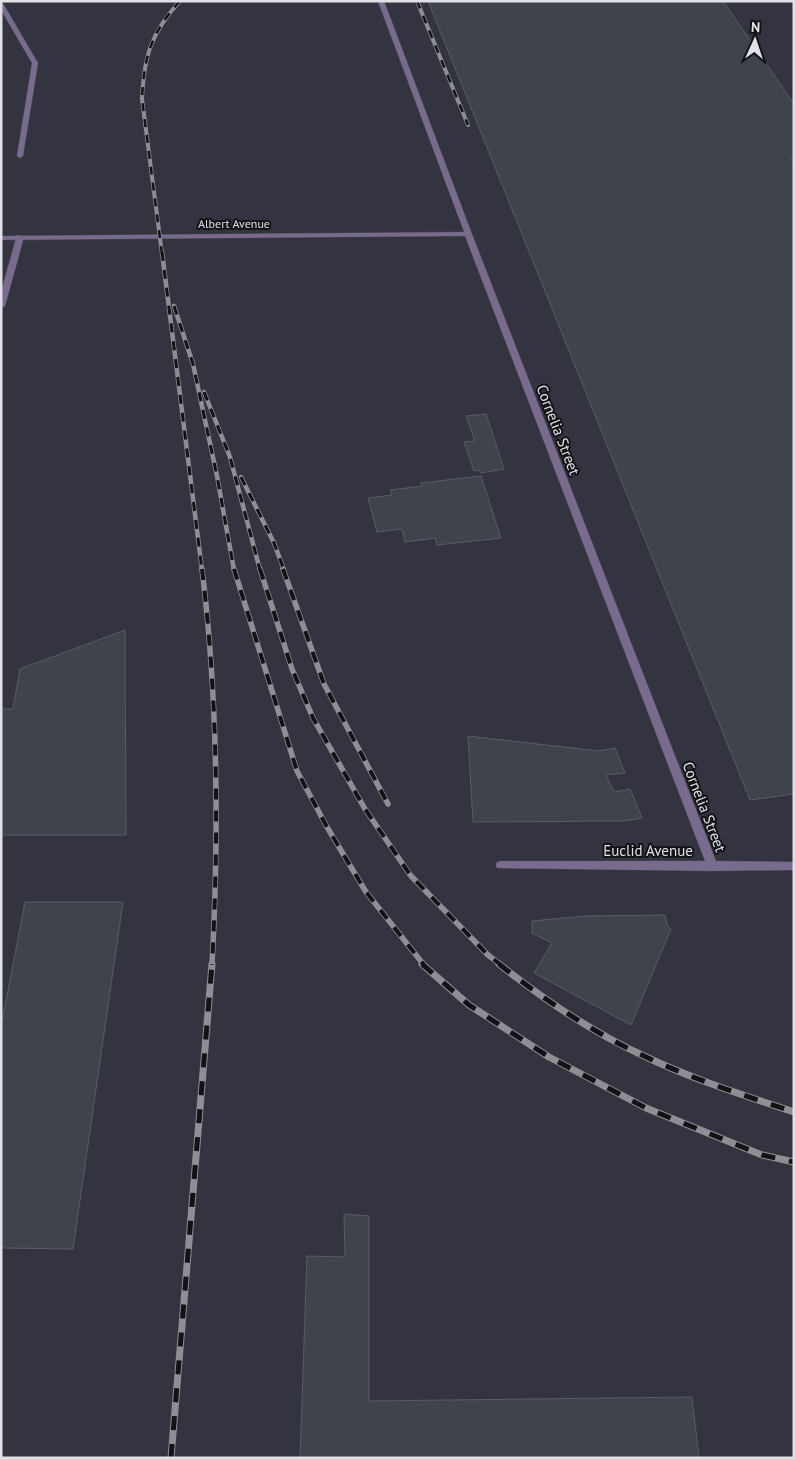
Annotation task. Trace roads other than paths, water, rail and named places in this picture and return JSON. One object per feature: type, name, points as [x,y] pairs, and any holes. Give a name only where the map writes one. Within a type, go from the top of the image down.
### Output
[{"type":"street","name":"Cornelia Street","points":[[381,1],[468,234],[713,867]]},
{"type":"street","points":[[1,5],[35,63],[20,156]]},
{"type":"street","name":"Albert Avenue","points":[[1,238],[468,234]]},
{"type":"street","points":[[1,306],[20,238]]},
{"type":"street","name":"Euclid Avenue","points":[[501,865],[794,866]]},
{"type":"railway","points":[[162,254],[142,99],[143,84],[151,46],[162,24],[180,1]]},
{"type":"railway","points":[[417,1],[468,125]]},
{"type":"railway","points":[[162,252],[202,570]]},
{"type":"railway","points":[[174,306],[193,364],[217,476],[234,570]]},
{"type":"railway","points":[[204,392],[230,457],[260,570]]},
{"type":"railway","points":[[241,477],[274,543],[284,570]]},
{"type":"railway","points":[[202,569],[211,667],[216,767],[216,866],[212,965]]},
{"type":"railway","points":[[234,569],[297,771],[327,827],[366,892],[424,965]]},
{"type":"railway","points":[[260,569],[292,669],[313,718],[365,809],[411,876],[488,955],[501,965]]},
{"type":"railway","points":[[283,569],[324,684],[388,804]]},
{"type":"railway","points":[[171,1458],[212,964]]},
{"type":"railway","points":[[422,964],[469,1005],[549,1057],[646,1108],[762,1155],[794,1162]]},
{"type":"railway","points":[[499,964],[568,1014],[625,1047],[699,1079],[794,1112]]}]
